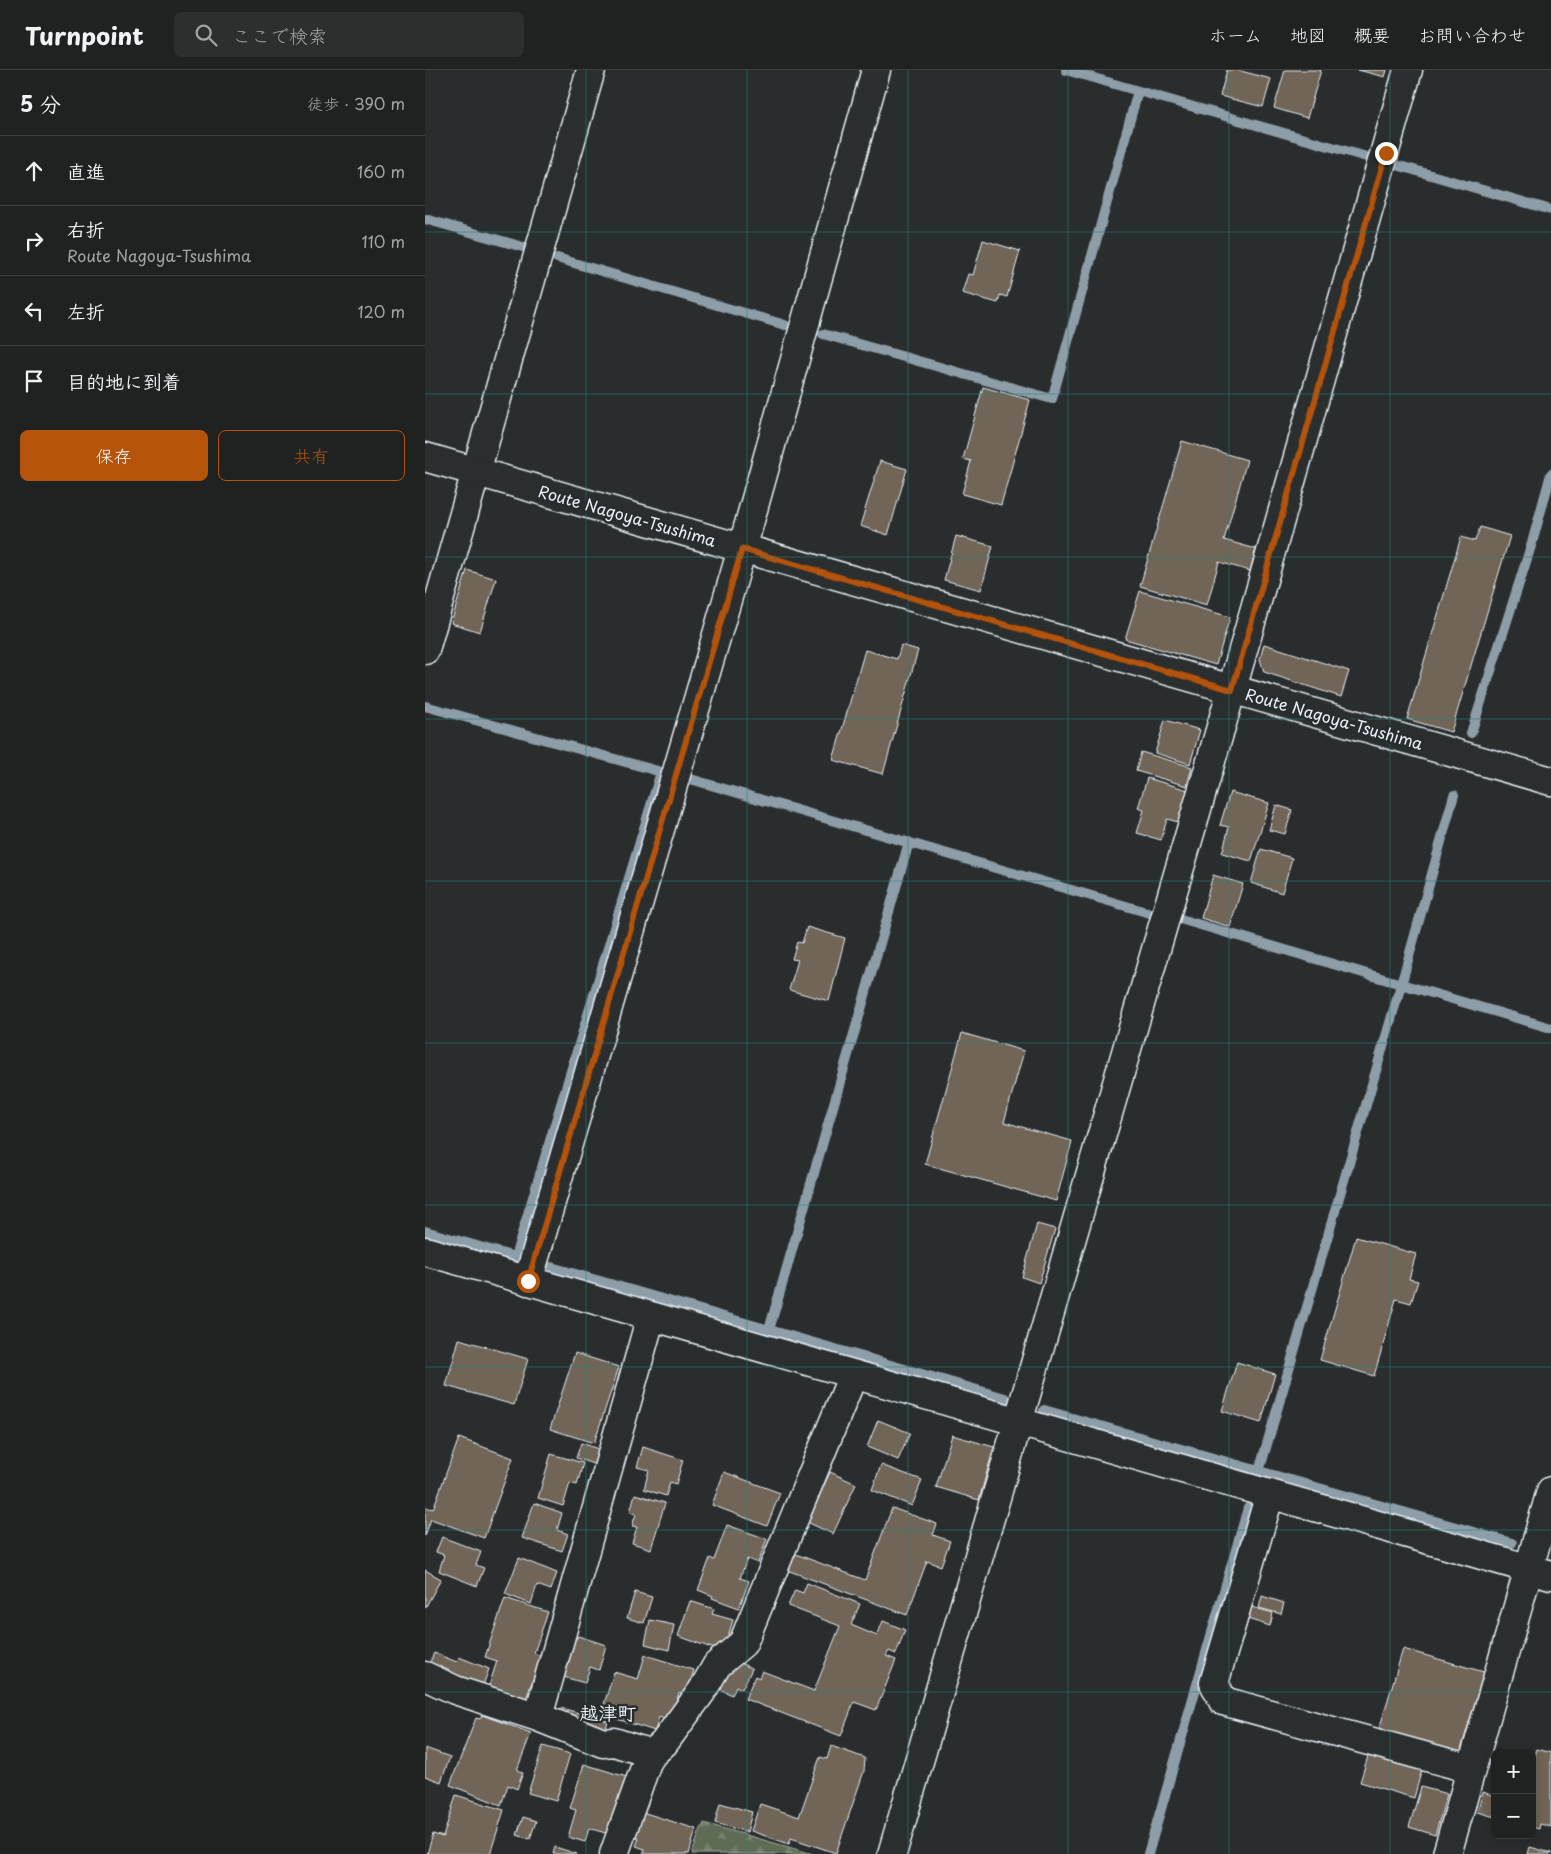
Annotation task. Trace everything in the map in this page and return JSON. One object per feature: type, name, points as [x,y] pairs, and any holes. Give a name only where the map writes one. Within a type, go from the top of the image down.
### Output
[{"type":"street","points":[[425,650],[591,70]]},
{"type":"street","points":[[528,1281],[742,549],[876,70]]},
{"type":"street","points":[[892,1854],[1232,690],[1408,70]]},
{"type":"street","name":"Route Nagoya-Tsushima","points":[[425,457],[1551,781]]},
{"type":"street","points":[[425,1251],[1018,1423],[1540,1571]]},
{"type":"street","points":[[538,1717],[651,1316]]},
{"type":"street","points":[[614,1854],[647,1762],[652,1754],[664,1743],[702,1691],[717,1664],[743,1643],[853,1375]]},
{"type":"street","points":[[1447,1854],[1471,1769],[1540,1571],[1551,1491]]},
{"type":"street","points":[[1269,1494],[1214,1683],[1223,1701],[1471,1769]]},
{"type":"street","points":[[425,1676],[455,1690],[538,1717],[603,1743],[613,1742],[652,1754]]},
{"type":"green space","points":[[704,1823],[813,1854],[692,1854]]},
{"type":"building","points":[[1227,70],[1237,70],[1271,79],[1263,107],[1220,96]]},
{"type":"building","points":[[1285,70],[1321,70],[1307,118],[1274,108]]},
{"type":"building","points":[[1358,70],[1387,70],[1385,77]]},
{"type":"building","points":[[983,240],[1020,251],[1007,297],[1000,295],[998,303],[962,293],[968,274],[973,275]]},
{"type":"building","points":[[983,387],[1030,400],[1001,505],[962,494],[971,461],[963,459]]},
{"type":"building","points":[[1182,441],[1247,460],[1224,540],[1256,549],[1250,571],[1219,562],[1207,605],[1140,586]]},
{"type":"building","points":[[880,461],[907,469],[888,535],[860,526]]},
{"type":"building","points":[[1480,527],[1510,536],[1451,732],[1407,719],[1461,537],[1475,541]]},
{"type":"building","points":[[956,536],[993,546],[981,590],[944,580]]},
{"type":"building","points":[[467,570],[496,579],[480,632],[451,623]]},
{"type":"building","points":[[1140,591],[1230,617],[1216,665],[1125,639]]},
{"type":"building","points":[[1264,644],[1349,671],[1341,697],[1264,672],[1260,659]]},
{"type":"building","points":[[901,645],[918,650],[883,774],[833,760],[865,650],[897,659]]},
{"type":"building","points":[[1165,720],[1200,730],[1190,764],[1155,753]]},
{"type":"building","points":[[1141,752],[1192,767],[1187,786],[1136,771]]},
{"type":"building","points":[[1147,778],[1188,790],[1178,822],[1167,819],[1161,840],[1137,833],[1144,810],[1138,808]]},
{"type":"building","points":[[1230,792],[1269,803],[1251,861],[1222,853],[1229,827],[1220,825]]},
{"type":"building","points":[[1276,805],[1292,810],[1285,834],[1269,830]]},
{"type":"building","points":[[1261,849],[1292,858],[1282,893],[1251,883]]},
{"type":"building","points":[[1213,875],[1243,884],[1230,927],[1201,918]]},
{"type":"building","points":[[807,927],[845,938],[829,1001],[789,990],[798,960],[792,959],[797,942],[802,943]]},
{"type":"building","points":[[962,1033],[1024,1051],[1004,1122],[1072,1141],[1056,1201],[925,1164]]},
{"type":"building","points":[[1037,1224],[1055,1229],[1039,1283],[1022,1277]]},
{"type":"building","points":[[1356,1237],[1416,1254],[1409,1279],[1418,1281],[1411,1303],[1396,1299],[1374,1376],[1320,1360]]},
{"type":"building","points":[[459,1339],[528,1359],[514,1405],[446,1386]]},
{"type":"building","points":[[575,1353],[619,1367],[594,1443],[550,1429]]},
{"type":"building","points":[[1237,1362],[1275,1374],[1261,1423],[1222,1411]]},
{"type":"building","points":[[878,1420],[910,1433],[898,1460],[867,1447]]},
{"type":"building","points":[[952,1435],[994,1447],[979,1500],[936,1487]]},
{"type":"building","points":[[459,1438],[513,1458],[484,1538],[431,1519],[425,1536],[425,1507],[433,1509]]},
{"type":"building","points":[[581,1443],[601,1450],[596,1465],[576,1458]]},
{"type":"building","points":[[643,1447],[683,1460],[676,1484],[670,1482],[666,1496],[644,1489],[649,1470],[637,1467]]},
{"type":"building","points":[[551,1454],[583,1463],[577,1485],[570,1483],[563,1506],[538,1498]]},
{"type":"building","points":[[881,1465],[922,1480],[912,1506],[872,1490]]},
{"type":"building","points":[[724,1472],[780,1493],[767,1526],[712,1505]]},
{"type":"building","points":[[830,1472],[856,1484],[833,1534],[807,1522]]},
{"type":"building","points":[[635,1494],[665,1503],[651,1549],[632,1543],[637,1527],[632,1526],[636,1514],[630,1512]]},
{"type":"building","points":[[534,1503],[562,1513],[557,1530],[568,1534],[562,1551],[522,1538]]},
{"type":"building","points":[[892,1508],[937,1524],[933,1535],[950,1541],[941,1566],[927,1561],[907,1615],[787,1570],[793,1553],[865,1580]]},
{"type":"building","points":[[727,1525],[767,1539],[758,1563],[747,1559],[740,1578],[749,1581],[739,1608],[712,1598],[713,1596],[698,1590],[710,1558],[714,1560]]},
{"type":"building","points":[[442,1537],[481,1552],[476,1565],[484,1568],[477,1586],[439,1571],[444,1555],[436,1552]]},
{"type":"building","points":[[519,1558],[557,1573],[551,1590],[537,1585],[531,1604],[505,1594]]},
{"type":"building","points":[[425,1570],[441,1579],[425,1608]]},
{"type":"building","points":[[807,1583],[860,1604],[851,1625],[877,1636],[883,1621],[905,1630],[896,1654],[889,1651],[886,1656],[896,1660],[876,1710],[854,1702],[841,1736],[745,1699],[755,1676],[759,1678],[762,1671],[814,1691],[840,1626],[788,1606],[795,1590],[803,1593]]},
{"type":"building","points":[[635,1592],[652,1597],[644,1623],[627,1618]]},
{"type":"building","points":[[1262,1596],[1284,1603],[1281,1614],[1259,1608]]},
{"type":"building","points":[[505,1598],[548,1612],[534,1653],[541,1656],[526,1699],[489,1686],[497,1661],[485,1657]]},
{"type":"building","points":[[690,1601],[714,1609],[712,1614],[733,1620],[723,1652],[678,1636]]},
{"type":"building","points":[[1248,1606],[1273,1613],[1270,1626],[1244,1618]]},
{"type":"building","points":[[650,1620],[674,1625],[669,1650],[645,1644]]},
{"type":"building","points":[[578,1636],[606,1645],[599,1670],[590,1667],[585,1683],[560,1676],[571,1639],[575,1640]]},
{"type":"building","points":[[1403,1649],[1484,1672],[1460,1753],[1379,1730]]},
{"type":"building","points":[[434,1653],[457,1662],[459,1657],[489,1669],[482,1688],[428,1667]]},
{"type":"building","points":[[645,1655],[694,1670],[686,1695],[679,1693],[671,1721],[659,1717],[655,1731],[601,1714],[614,1672],[638,1679]]},
{"type":"building","points":[[733,1659],[752,1669],[742,1689],[736,1686],[732,1695],[718,1688]]},
{"type":"building","points":[[561,1708],[608,1721],[604,1735],[557,1723]]},
{"type":"building","points":[[482,1715],[531,1733],[517,1770],[523,1773],[517,1789],[508,1785],[501,1805],[450,1785],[476,1718],[480,1719]]},
{"type":"building","points":[[543,1746],[570,1754],[556,1801],[528,1793]]},
{"type":"building","points":[[831,1746],[865,1758],[864,1771],[836,1853],[791,1838],[789,1844],[751,1831],[760,1804],[799,1817],[820,1757],[827,1759]]},
{"type":"building","points":[[425,1748],[450,1757],[441,1782],[425,1776]]},
{"type":"building","points":[[1537,1749],[1551,1753],[1551,1827],[1540,1824],[1539,1829],[1536,1828]]},
{"type":"building","points":[[1369,1753],[1422,1769],[1414,1798],[1360,1782]]},
{"type":"building","points":[[584,1764],[633,1779],[615,1836],[589,1828],[585,1842],[568,1837],[576,1810],[570,1808]]},
{"type":"building","points":[[1421,1787],[1447,1794],[1435,1835],[1409,1827]]},
{"type":"building","points":[[1483,1792],[1491,1795],[1491,1816],[1477,1812]]},
{"type":"building","points":[[456,1795],[504,1810],[490,1854],[427,1854],[433,1834],[443,1837]]},
{"type":"building","points":[[720,1803],[752,1812],[747,1832],[715,1823]]},
{"type":"building","points":[[642,1812],[696,1829],[689,1854],[643,1854],[645,1849],[636,1846],[639,1838],[634,1836]]},
{"type":"building","points":[[523,1817],[536,1821],[530,1839],[517,1835]]},
{"type":"building","points":[[555,1847],[577,1854],[553,1854]]},
{"type":"building","points":[[1530,1847],[1551,1853],[1551,1854],[1528,1854]]},
{"type":"waterway","points":[[1066,70],[1370,158]]},
{"type":"waterway","points":[[823,334],[1052,399],[1138,91]]},
{"type":"waterway","points":[[1400,166],[1551,210]]},
{"type":"waterway","points":[[425,219],[523,247]]},
{"type":"waterway","points":[[557,258],[785,325]]},
{"type":"waterway","points":[[1471,733],[1532,543],[1551,474]]},
{"type":"waterway","points":[[425,706],[665,773]]},
{"type":"waterway","points":[[515,1257],[661,772]]},
{"type":"waterway","points":[[687,778],[1150,913]]},
{"type":"waterway","points":[[1258,1475],[1401,985],[1454,795]]},
{"type":"waterway","points":[[769,1330],[909,842]]},
{"type":"waterway","points":[[1180,919],[1551,1028]]},
{"type":"waterway","points":[[425,1231],[518,1258]]},
{"type":"waterway","points":[[551,1267],[1005,1398]]},
{"type":"waterway","points":[[1044,1410],[1512,1543]]},
{"type":"waterway","points":[[1148,1854],[1248,1508]]},
{"type":"district","name":"越津町","points":[[608,1713]]},
{"type":"route","points":[[528,1281],[742,549],[1232,690],[1386,153]]}]
